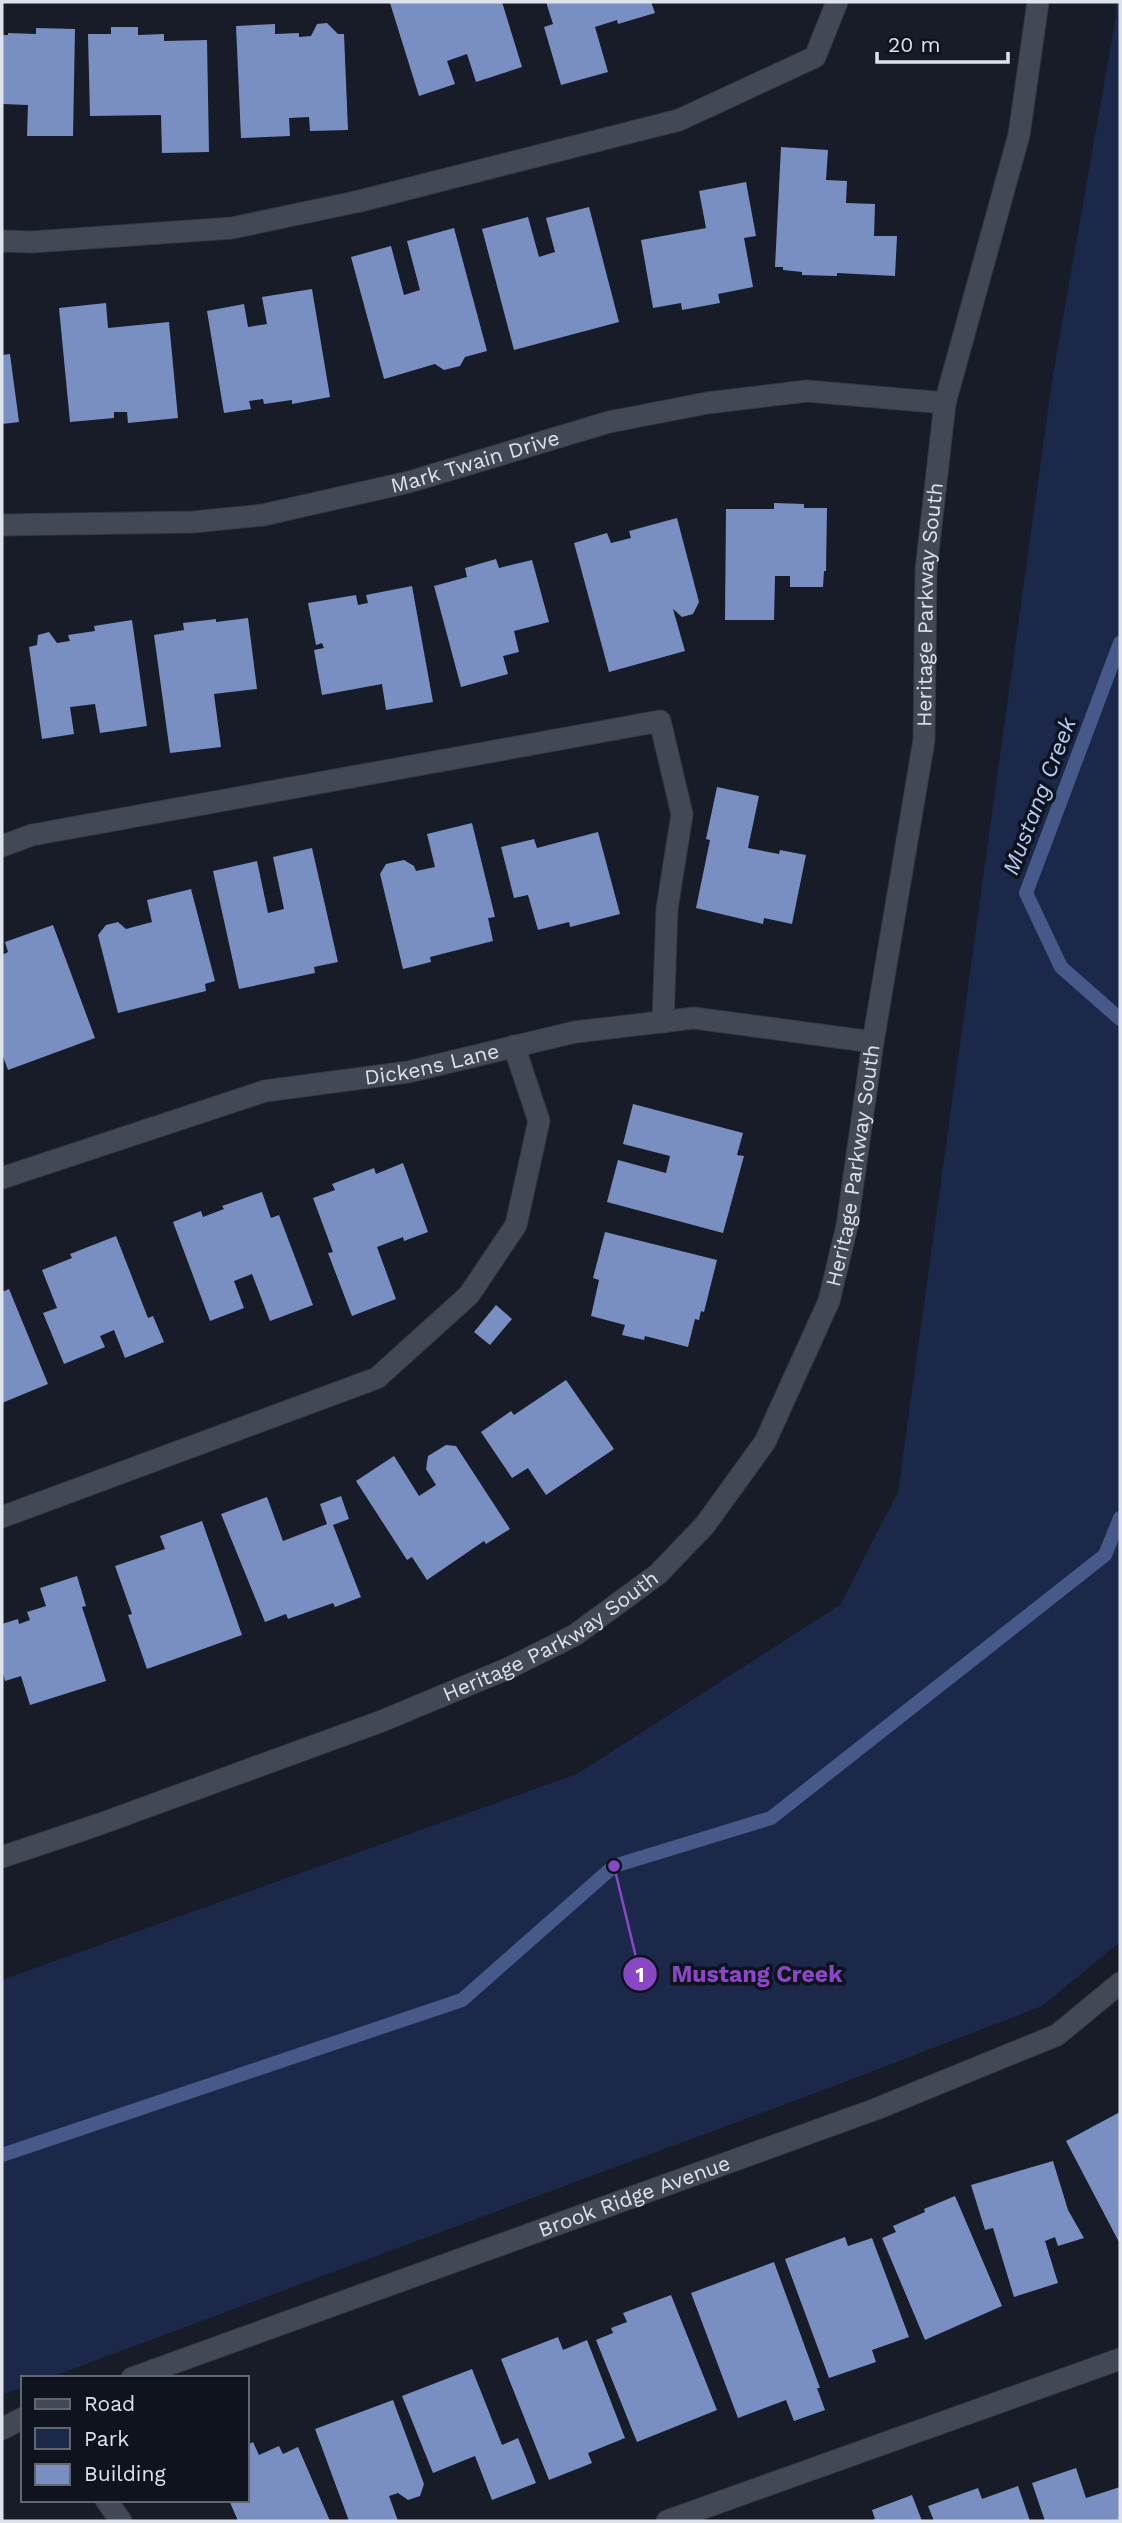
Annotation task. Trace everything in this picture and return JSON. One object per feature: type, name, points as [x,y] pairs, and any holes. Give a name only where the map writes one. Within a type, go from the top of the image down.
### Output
[{"type":"street","points":[[2,241],[32,242],[232,228],[360,201],[679,120],[815,57],[837,2]]},
{"type":"street","name":"Heritage Parkway South","points":[[2,1857],[382,1721],[509,1668],[575,1635],[658,1574],[705,1525],[765,1442],[829,1301],[847,1226],[873,1042],[924,740],[926,570],[945,403],[1019,135],[1038,2]]},
{"type":"street","name":"Mark Twain Drive","points":[[2,525],[193,523],[263,515],[409,482],[609,422],[707,403],[807,391],[945,403]]},
{"type":"street","points":[[2,846],[32,835],[660,721],[682,814],[667,909],[663,1022]]},
{"type":"street","name":"Dickens Lane","points":[[2,1178],[265,1091],[408,1072],[575,1032],[694,1018],[873,1042]]},
{"type":"street","points":[[2,1517],[377,1378],[470,1295],[516,1225],[539,1121],[514,1046]]},
{"type":"street","name":"Brook Ridge Avenue","points":[[138,2376],[876,2109],[1057,2035],[1120,1983]]},
{"type":"street","points":[[667,2521],[1120,2359]]},
{"type":"street","points":[[2,2429],[21,2419]]},
{"type":"street","points":[[107,2502],[121,2521]]},
{"type":"green space","points":[[1116,2],[1120,2],[1120,1942],[1042,2006],[53,2376],[21,2376],[21,2388],[2,2395],[2,1980],[577,1774],[840,1605],[898,1492],[1052,381],[1116,16]]},
{"type":"building","points":[[502,2],[522,67],[476,82],[467,54],[447,61],[455,84],[419,96],[390,3]]},
{"type":"building","points":[[546,2],[651,2],[655,13],[618,24],[617,20],[595,27],[608,72],[561,85],[544,27],[553,24]]},
{"type":"building","points":[[327,23],[338,34],[344,34],[348,130],[310,131],[309,117],[289,118],[290,136],[241,138],[236,26],[275,24],[275,34],[299,33],[299,37],[311,36],[317,24]]},
{"type":"building","points":[[111,27],[138,27],[138,35],[164,34],[164,41],[207,40],[209,152],[162,153],[161,115],[90,116],[88,34],[111,34]]},
{"type":"building","points":[[36,28],[75,29],[73,136],[27,136],[28,105],[2,104],[2,35],[36,34]]},
{"type":"building","points":[[781,147],[828,150],[826,180],[847,181],[846,203],[875,204],[874,236],[897,236],[895,276],[837,273],[837,276],[802,275],[802,272],[775,267]]},
{"type":"building","points":[[746,182],[756,236],[744,238],[753,287],[718,294],[720,303],[682,310],[681,303],[653,308],[641,240],[706,228],[699,191]]},
{"type":"building","points":[[589,207],[619,322],[514,350],[482,229],[528,217],[539,257],[555,252],[546,218]]},
{"type":"building","points":[[454,228],[487,351],[465,357],[460,366],[444,370],[435,364],[384,379],[351,257],[391,246],[404,295],[420,290],[407,241]]},
{"type":"building","points":[[312,289],[330,397],[292,404],[292,400],[264,404],[263,399],[249,401],[251,409],[224,413],[207,311],[244,304],[248,327],[267,324],[262,297]]},
{"type":"building","points":[[106,303],[108,328],[169,322],[178,418],[128,423],[127,412],[114,412],[114,418],[70,422],[59,308]]},
{"type":"building","points":[[10,354],[19,422],[2,424],[2,355]]},
{"type":"building","points":[[774,503],[804,504],[804,508],[827,508],[826,571],[823,587],[790,587],[790,576],[775,576],[774,620],[725,620],[726,509],[774,509]]},
{"type":"building","points":[[677,518],[699,602],[693,614],[682,617],[673,609],[685,651],[609,672],[574,543],[607,533],[611,543],[631,538],[629,531]]},
{"type":"building","points":[[496,559],[499,568],[532,560],[549,622],[514,631],[519,652],[503,656],[508,674],[461,687],[434,586],[467,577],[465,568]]},
{"type":"building","points":[[412,586],[433,702],[386,710],[382,684],[322,695],[314,650],[324,648],[322,643],[316,645],[308,603],[356,595],[358,605],[368,603],[366,595]]},
{"type":"building","points":[[248,618],[257,689],[214,694],[221,747],[170,753],[154,635],[184,630],[183,623]]},
{"type":"building","points":[[132,620],[147,726],[100,733],[95,704],[70,707],[74,734],[42,739],[29,647],[37,645],[38,635],[49,632],[57,643],[70,641],[68,635],[95,631],[94,626]]},
{"type":"building","points":[[717,787],[759,796],[748,848],[779,854],[780,850],[806,855],[792,924],[764,918],[763,924],[696,908],[710,840],[706,839]]},
{"type":"building","points":[[472,823],[495,917],[488,918],[493,941],[430,957],[431,962],[403,969],[380,874],[386,864],[404,860],[414,866],[416,871],[435,867],[427,834]]},
{"type":"building","points":[[598,832],[620,914],[570,927],[569,922],[538,930],[528,895],[514,898],[501,847],[534,839],[537,848]]},
{"type":"building","points":[[312,848],[338,962],[314,967],[315,973],[239,989],[213,871],[257,861],[268,913],[284,909],[273,857]]},
{"type":"building","points":[[191,889],[215,981],[205,984],[206,991],[118,1013],[98,935],[106,925],[118,922],[126,929],[152,922],[147,900]]},
{"type":"building","points":[[53,925],[95,1038],[8,1070],[2,1054],[2,955],[8,952],[5,942]]},
{"type":"building","points":[[633,1104],[743,1133],[737,1155],[744,1156],[723,1233],[607,1202],[618,1160],[666,1173],[670,1156],[623,1144]]},
{"type":"building","points":[[403,1163],[428,1232],[404,1241],[403,1237],[377,1247],[396,1299],[352,1316],[328,1253],[333,1252],[313,1198],[335,1190],[332,1184],[374,1168],[376,1174]]},
{"type":"building","points":[[262,1192],[271,1218],[279,1215],[313,1305],[270,1321],[252,1274],[234,1281],[244,1308],[210,1321],[173,1222],[201,1211],[203,1217],[224,1209],[222,1206]]},
{"type":"building","points":[[605,1232],[717,1260],[704,1312],[701,1311],[699,1320],[695,1319],[688,1347],[645,1336],[644,1340],[622,1335],[625,1325],[591,1316],[599,1280],[593,1278]]},
{"type":"building","points":[[116,1236],[148,1318],[153,1316],[164,1342],[125,1358],[114,1330],[100,1336],[105,1347],[64,1364],[43,1313],[57,1308],[42,1270],[72,1258],[70,1254]]},
{"type":"building","points":[[9,1289],[48,1384],[2,1403],[2,1292]]},
{"type":"building","points":[[496,1305],[512,1319],[490,1345],[474,1332]]},
{"type":"building","points":[[566,1380],[614,1449],[546,1495],[528,1468],[512,1478],[481,1432],[511,1411],[514,1415]]},
{"type":"building","points":[[446,1445],[456,1446],[510,1529],[486,1544],[484,1541],[427,1580],[412,1557],[407,1560],[356,1481],[394,1456],[419,1496],[436,1485],[426,1469],[428,1456]]},
{"type":"building","points":[[341,1496],[349,1519],[333,1525],[361,1597],[335,1607],[333,1603],[288,1619],[286,1614],[265,1622],[221,1514],[267,1497],[283,1541],[327,1524],[320,1504]]},
{"type":"building","points":[[202,1521],[242,1635],[147,1669],[128,1615],[132,1614],[115,1566],[165,1549],[160,1536]]},
{"type":"building","points":[[77,1576],[86,1606],[82,1607],[106,1681],[30,1705],[21,1676],[5,1681],[2,1670],[2,1624],[18,1619],[19,1624],[30,1620],[27,1612],[46,1606],[40,1588]]},
{"type":"building","points":[[1120,2112],[1120,2244],[1066,2141]]},
{"type":"building","points":[[1053,2161],[1068,2210],[1084,2238],[1058,2246],[1055,2237],[1045,2241],[1058,2283],[1014,2297],[993,2228],[985,2230],[971,2185]]},
{"type":"building","points":[[955,2196],[1002,2306],[925,2340],[882,2238],[896,2232],[893,2226]]},
{"type":"building","points":[[845,2237],[848,2246],[872,2238],[909,2337],[872,2350],[876,2362],[829,2378],[785,2259]]},
{"type":"building","points":[[774,2262],[820,2388],[817,2388],[825,2410],[794,2421],[786,2400],[738,2418],[691,2293]]},
{"type":"building","points":[[671,2295],[717,2410],[637,2442],[596,2340],[613,2333],[611,2328],[627,2322],[623,2313]]},
{"type":"building","points":[[558,2337],[563,2350],[587,2340],[625,2438],[588,2453],[592,2463],[549,2480],[501,2359]]},
{"type":"building","points":[[472,2369],[502,2445],[518,2438],[536,2483],[492,2500],[475,2456],[433,2473],[402,2396]]},
{"type":"building","points":[[393,2400],[424,2484],[420,2496],[408,2500],[398,2493],[389,2496],[398,2521],[349,2521],[315,2429]]},
{"type":"building","points":[[253,2442],[259,2455],[279,2446],[283,2454],[298,2447],[330,2521],[238,2521],[230,2502],[248,2502],[248,2444]]},
{"type":"building","points":[[1076,2468],[1086,2498],[1120,2487],[1120,2521],[1045,2521],[1032,2483]]},
{"type":"building","points":[[1018,2486],[1030,2521],[934,2521],[928,2506],[978,2488],[982,2499]]},
{"type":"building","points":[[912,2495],[922,2521],[870,2521],[875,2519],[872,2510]]},
{"type":"waterway","name":"Mustang Creek","points":[[1120,643],[1026,893],[1061,967],[1120,1019]]},
{"type":"waterway","name":"Mustang Creek","points":[[2,2155],[462,2000],[614,1866],[771,1818],[1105,1555],[1120,1518]]},
{"type":"place","name":"Mustang Creek","points":[[614,1866]]}]
